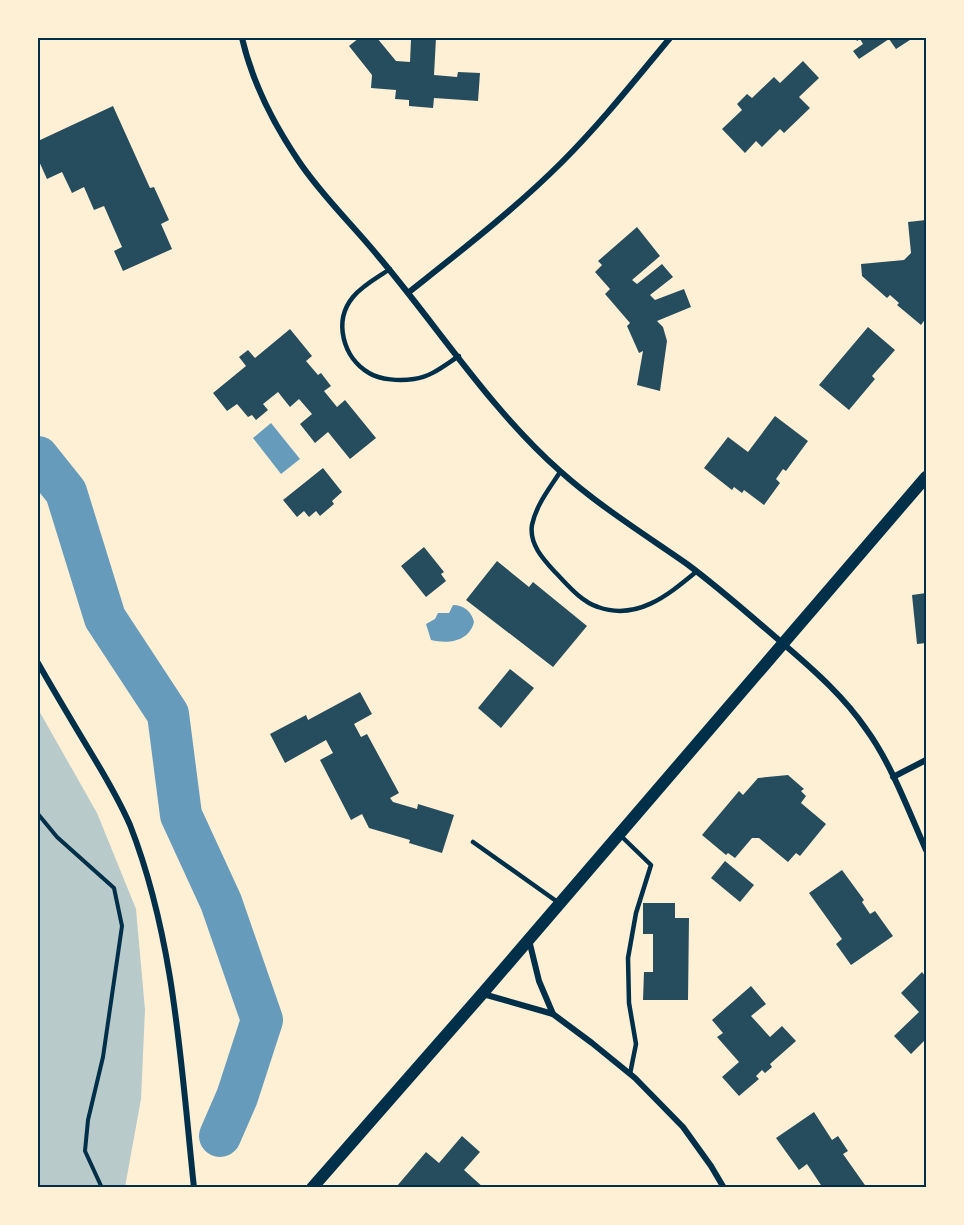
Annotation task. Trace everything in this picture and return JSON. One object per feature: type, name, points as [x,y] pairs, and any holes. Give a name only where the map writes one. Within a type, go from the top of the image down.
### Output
[{"type":"main road","points":[[312,1188],[927,477]]},
{"type":"street","points":[[242,38],[247,60],[264,100],[298,161],[334,207],[409,292],[498,407],[560,472],[594,500],[723,592],[783,643],[843,700],[867,730],[893,777],[927,850]]},
{"type":"street","points":[[409,292],[495,224],[562,162],[600,122],[670,38]]},
{"type":"street","points":[[38,663],[109,784],[129,823],[145,866],[164,944],[176,1018],[194,1188]]},
{"type":"street","points":[[893,777],[927,760]]},
{"type":"street","points":[[529,938],[539,981],[553,1014]]},
{"type":"street","points":[[482,994],[553,1014],[630,1074],[682,1127],[711,1166],[723,1188]]},
{"type":"lane","points":[[390,269],[351,298],[344,311],[342,327],[346,347],[356,362],[370,374],[390,379],[414,379],[431,374],[459,357]]},
{"type":"lane","points":[[560,472],[540,503],[532,525],[533,545],[576,594],[597,607],[622,611],[651,605],[671,593],[696,572]]},
{"type":"lane","points":[[619,833],[651,865],[636,913],[628,958],[629,1003],[636,1044],[630,1074]]},
{"type":"lane","points":[[473,842],[559,903]]},
{"type":"path","points":[[38,814],[57,837],[114,888],[122,927],[103,1057],[88,1120],[85,1151],[102,1188]]},
{"type":"shaded area","points":[[38,709],[97,813],[136,909],[145,1010],[141,1099],[125,1187],[38,1187]]},
{"type":"water","points":[[271,423],[300,459],[281,474],[253,438]]},
{"type":"water","points":[[453,605],[461,606],[473,618],[474,622],[468,634],[451,641],[431,640],[426,624],[435,619],[438,613],[449,613]]},
{"type":"building","points":[[359,38],[377,38],[396,61],[410,62],[411,40],[436,38],[434,75],[457,77],[458,72],[480,73],[478,101],[434,98],[433,108],[409,106],[409,100],[395,99],[396,90],[371,88],[372,75],[349,46]]},
{"type":"building","points":[[855,38],[913,38],[896,49],[889,39],[859,59],[853,51],[863,44],[860,39],[857,41]]},
{"type":"building","points":[[803,61],[819,78],[799,97],[810,108],[784,133],[780,129],[762,147],[756,141],[745,153],[722,129],[742,110],[737,104],[747,94],[752,98],[774,77],[780,83]]},
{"type":"building","points":[[113,106],[150,188],[154,187],[169,220],[161,224],[172,249],[123,271],[114,251],[122,247],[104,206],[94,210],[84,187],[72,193],[62,172],[47,179],[38,159],[38,141]]},
{"type":"building","points":[[926,220],[926,318],[921,325],[897,305],[899,303],[890,295],[887,298],[862,276],[861,264],[904,260],[911,253],[908,222]]},
{"type":"building","points":[[637,227],[660,256],[632,280],[637,284],[662,264],[673,277],[650,295],[655,300],[684,289],[691,307],[657,321],[663,327],[667,341],[660,391],[637,385],[643,351],[639,353],[627,326],[630,323],[605,294],[610,289],[595,272],[602,265],[598,261]]},
{"type":"building","points":[[868,327],[895,350],[872,376],[875,379],[849,410],[819,385]]},
{"type":"building","points":[[290,329],[312,356],[306,361],[318,375],[321,373],[331,386],[324,391],[337,407],[345,400],[376,438],[350,459],[328,432],[315,443],[300,424],[312,414],[299,399],[290,407],[278,392],[263,404],[268,410],[256,420],[252,415],[248,417],[237,404],[227,411],[213,393],[246,366],[239,357],[248,350],[255,358]]},
{"type":"building","points":[[775,416],[808,441],[786,471],[783,469],[776,479],[780,483],[764,505],[744,490],[742,493],[734,487],[732,490],[704,468],[728,437],[748,452]]},
{"type":"building","points":[[323,468],[342,492],[332,501],[334,504],[320,516],[316,511],[309,517],[304,511],[297,517],[283,500]]},
{"type":"building","points":[[424,547],[444,572],[441,574],[446,581],[426,597],[401,566]]},
{"type":"building","points":[[497,561],[529,587],[533,582],[587,626],[553,667],[466,600]]},
{"type":"building","points":[[926,593],[926,643],[917,644],[912,595]]},
{"type":"building","points":[[510,669],[534,688],[501,728],[478,708]]},
{"type":"building","points":[[360,692],[372,714],[354,724],[361,737],[367,734],[399,793],[390,798],[393,802],[417,809],[418,804],[454,815],[442,853],[409,843],[410,840],[369,828],[362,814],[351,820],[320,760],[333,753],[326,740],[285,763],[270,734],[306,715],[308,720]]},
{"type":"building","points":[[788,775],[804,789],[801,791],[806,796],[801,803],[826,824],[800,856],[796,853],[788,862],[759,838],[752,838],[735,858],[728,853],[726,855],[702,835],[739,791],[743,795],[758,778]]},
{"type":"building","points":[[725,861],[754,885],[740,902],[711,878]]},
{"type":"building","points":[[842,870],[864,900],[862,902],[870,914],[875,911],[893,936],[851,965],[836,944],[842,939],[809,893]]},
{"type":"building","points":[[643,903],[675,903],[675,918],[689,918],[688,1000],[643,1000],[644,972],[653,972],[653,934],[643,934]]},
{"type":"building","points":[[922,972],[926,977],[926,1039],[911,1054],[894,1036],[919,1012],[901,993]]},
{"type":"building","points":[[751,986],[766,1004],[751,1016],[770,1037],[782,1026],[796,1041],[770,1064],[772,1067],[765,1073],[762,1070],[756,1076],[759,1079],[739,1096],[722,1077],[739,1062],[717,1037],[723,1033],[712,1020]]},
{"type":"building","points":[[814,1112],[832,1140],[838,1136],[848,1151],[843,1154],[867,1188],[818,1188],[821,1185],[807,1164],[799,1170],[776,1138]]},
{"type":"building","points":[[462,1136],[480,1152],[464,1170],[484,1188],[399,1188],[397,1186],[426,1152],[439,1163]]},
{"type":"waterway","points":[[38,457],[66,492],[105,618],[168,714],[181,815],[221,902],[262,1020],[237,1097],[220,1136]]}]
